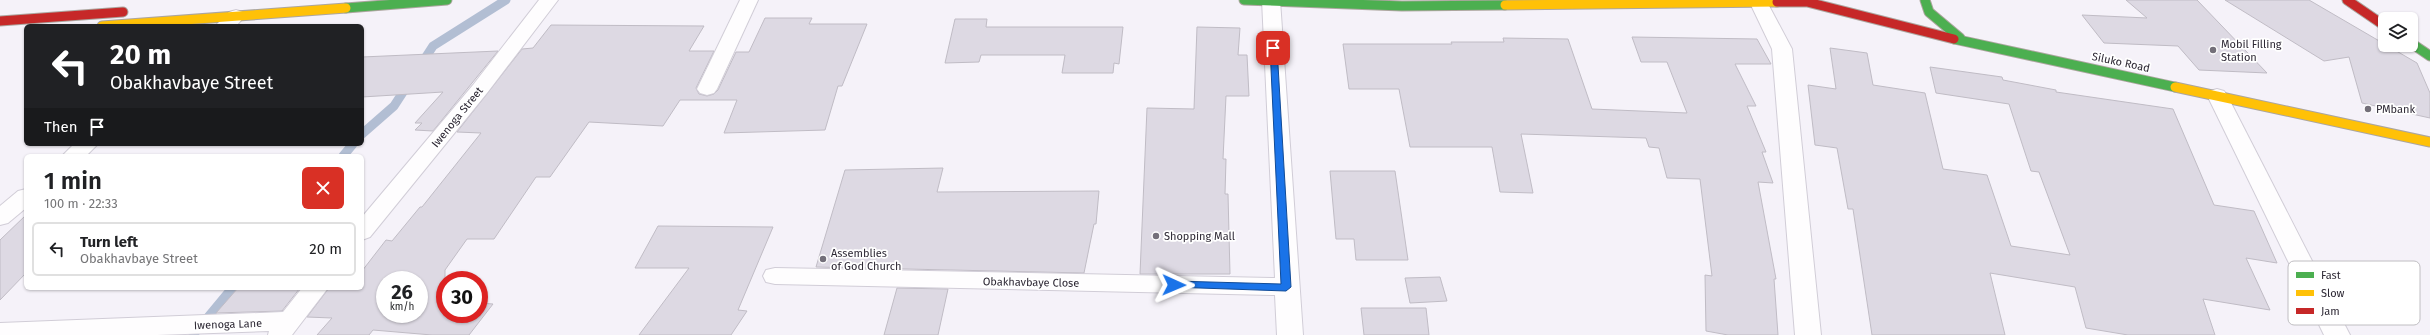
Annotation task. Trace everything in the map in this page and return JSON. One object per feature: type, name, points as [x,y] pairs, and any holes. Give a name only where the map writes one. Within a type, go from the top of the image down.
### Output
[{"type":"main road","points":[[153,24],[230,21],[447,0]]},
{"type":"main road","name":"Siluko Road","points":[[1244,0],[1402,6],[1759,3],[1810,1],[1963,41],[2430,142]]},
{"type":"main road","points":[[1925,0],[1930,12],[1963,41]]},
{"type":"main road","points":[[2347,0],[2378,21]]},
{"type":"main road","points":[[0,21],[131,12]]},
{"type":"main road","points":[[2418,48],[2430,56]]},
{"type":"street","name":"Iwenoga Street","points":[[364,230],[480,89],[549,0]]},
{"type":"street","points":[[707,89],[749,0]]},
{"type":"street","points":[[1271,0],[1286,287],[1290,335]]},
{"type":"street","points":[[1759,3],[1782,50],[1808,335]]},
{"type":"street","points":[[2217,95],[2300,261]]},
{"type":"street","points":[[75,154],[85,146]]},
{"type":"street","points":[[0,218],[24,198]]},
{"type":"street","name":"Obakhavbaye Close","points":[[776,276],[1286,287]]},
{"type":"street","points":[[283,328],[314,290]]},
{"type":"street","name":"Iwenoga Lane","points":[[0,332],[68,328],[210,324],[283,328]]},
{"type":"street","points":[[2332,325],[2337,335]]},
{"type":"building","points":[[2126,0],[2197,0],[2267,73],[2199,70],[2178,46],[2104,43],[2082,15],[2147,18]]},
{"type":"building","points":[[2225,0],[2309,0],[2378,40],[2378,52],[2398,52],[2417,63],[2430,93],[2430,118],[2362,103],[2349,57],[2324,61]]},
{"type":"building","points":[[765,18],[812,18],[809,24],[867,24],[842,86],[838,86],[825,130],[724,133],[737,100],[680,100],[663,126],[589,122],[550,177],[536,177],[494,239],[467,239],[445,271],[436,271],[436,323],[478,323],[469,335],[432,335],[373,330],[369,335],[317,335],[332,318],[307,317],[327,290],[364,290],[364,268],[386,240],[392,241],[420,207],[422,207],[481,133],[457,132],[522,49],[533,48],[551,25],[704,26],[689,51],[714,51],[696,88],[699,94],[707,96],[714,94],[718,90],[736,52],[749,52]]},
{"type":"building","points":[[955,19],[987,19],[986,27],[1123,27],[1119,64],[1114,63],[1113,73],[1062,73],[1065,55],[981,55],[979,62],[945,63]]},
{"type":"building","points":[[1197,27],[1240,28],[1238,55],[1247,55],[1249,96],[1226,96],[1223,159],[1226,159],[1225,194],[1228,194],[1230,274],[1140,274],[1147,108],[1194,109]]},
{"type":"building","points":[[1632,37],[1757,39],[1771,64],[1735,64],[1756,106],[1747,106],[1766,152],[1762,152],[1773,183],[1758,182],[1776,279],[1774,279],[1778,335],[1728,335],[1706,331],[1705,275],[1712,276],[1700,179],[1667,178],[1659,148],[1649,147],[1646,138],[1521,134],[1533,193],[1500,192],[1492,147],[1410,147],[1399,89],[1349,89],[1343,44],[1452,44],[1451,42],[1504,42],[1503,38],[1568,39],[1592,109],[1687,113],[1667,62],[1641,62]]},
{"type":"building","points":[[1830,48],[1867,53],[1873,85],[1925,93],[1943,169],[1987,175],[2011,246],[2070,255],[2039,172],[2031,171],[2009,104],[1936,93],[1930,67],[2002,77],[2003,80],[2056,90],[2056,92],[2173,109],[2214,205],[2254,211],[2277,263],[2246,258],[2270,310],[2203,299],[2215,335],[2128,335],[2086,328],[2075,287],[1990,273],[2005,335],[1872,335],[1853,209],[1848,209],[1837,148],[1815,145],[1808,85],[1836,89]]},
{"type":"building","points":[[498,51],[433,131],[415,130],[422,123],[415,123],[443,92],[364,97],[364,57]]},
{"type":"building","points":[[943,168],[937,192],[1099,191],[1096,224],[1094,224],[1084,273],[816,267],[845,170]]},
{"type":"building","points":[[1330,171],[1395,171],[1408,260],[1356,260],[1354,239],[1336,239]]},
{"type":"building","points":[[24,217],[24,275],[0,300],[0,240]]},
{"type":"building","points":[[658,226],[773,227],[738,310],[747,311],[731,335],[639,335],[689,268],[635,268]]},
{"type":"building","points":[[1440,277],[1447,301],[1410,303],[1405,278]]},
{"type":"building","points":[[897,288],[948,289],[938,335],[884,335]]},
{"type":"building","points":[[236,290],[298,290],[282,311],[216,313]]},
{"type":"building","points":[[488,304],[493,304],[488,310]]},
{"type":"building","points":[[1361,308],[1426,308],[1429,335],[1364,335]]},
{"type":"waterway","points":[[422,63],[433,46],[506,0]]},
{"type":"waterway","points":[[364,132],[394,106],[407,86]]},
{"type":"waterway","points":[[345,154],[351,146]]},
{"type":"waterway","points":[[193,335],[230,290]]},
{"type":"traffic: fast","points":[[346,8],[447,0]]},
{"type":"traffic: fast","points":[[1244,0],[1402,6],[1505,5]]},
{"type":"traffic: fast","points":[[1925,0],[1929,12],[1960,38]]},
{"type":"traffic: fast","points":[[1954,39],[2175,87]]},
{"type":"traffic: fast","points":[[2418,48],[2430,56]]},
{"type":"traffic: slow","points":[[1505,5],[1777,2]]},
{"type":"traffic: slow","points":[[129,24],[346,8]]},
{"type":"traffic: slow","points":[[2175,87],[2430,142]]},
{"type":"traffic: jam","points":[[2347,0],[2378,21]]},
{"type":"traffic: jam","points":[[1777,2],[1807,2],[1954,39]]},
{"type":"traffic: jam","points":[[0,21],[123,12]]},
{"type":"place","name":"Mobil Filling Station","points":[[2213,50]]},
{"type":"place","name":"PMbank","points":[[2368,109]]},
{"type":"place","name":"Shopping Mall","points":[[1156,236]]},
{"type":"place","name":"Assemblies of God Church","points":[[823,259]]},
{"type":"route","points":[[1174,285],[1286,287],[1273,48]]}]
